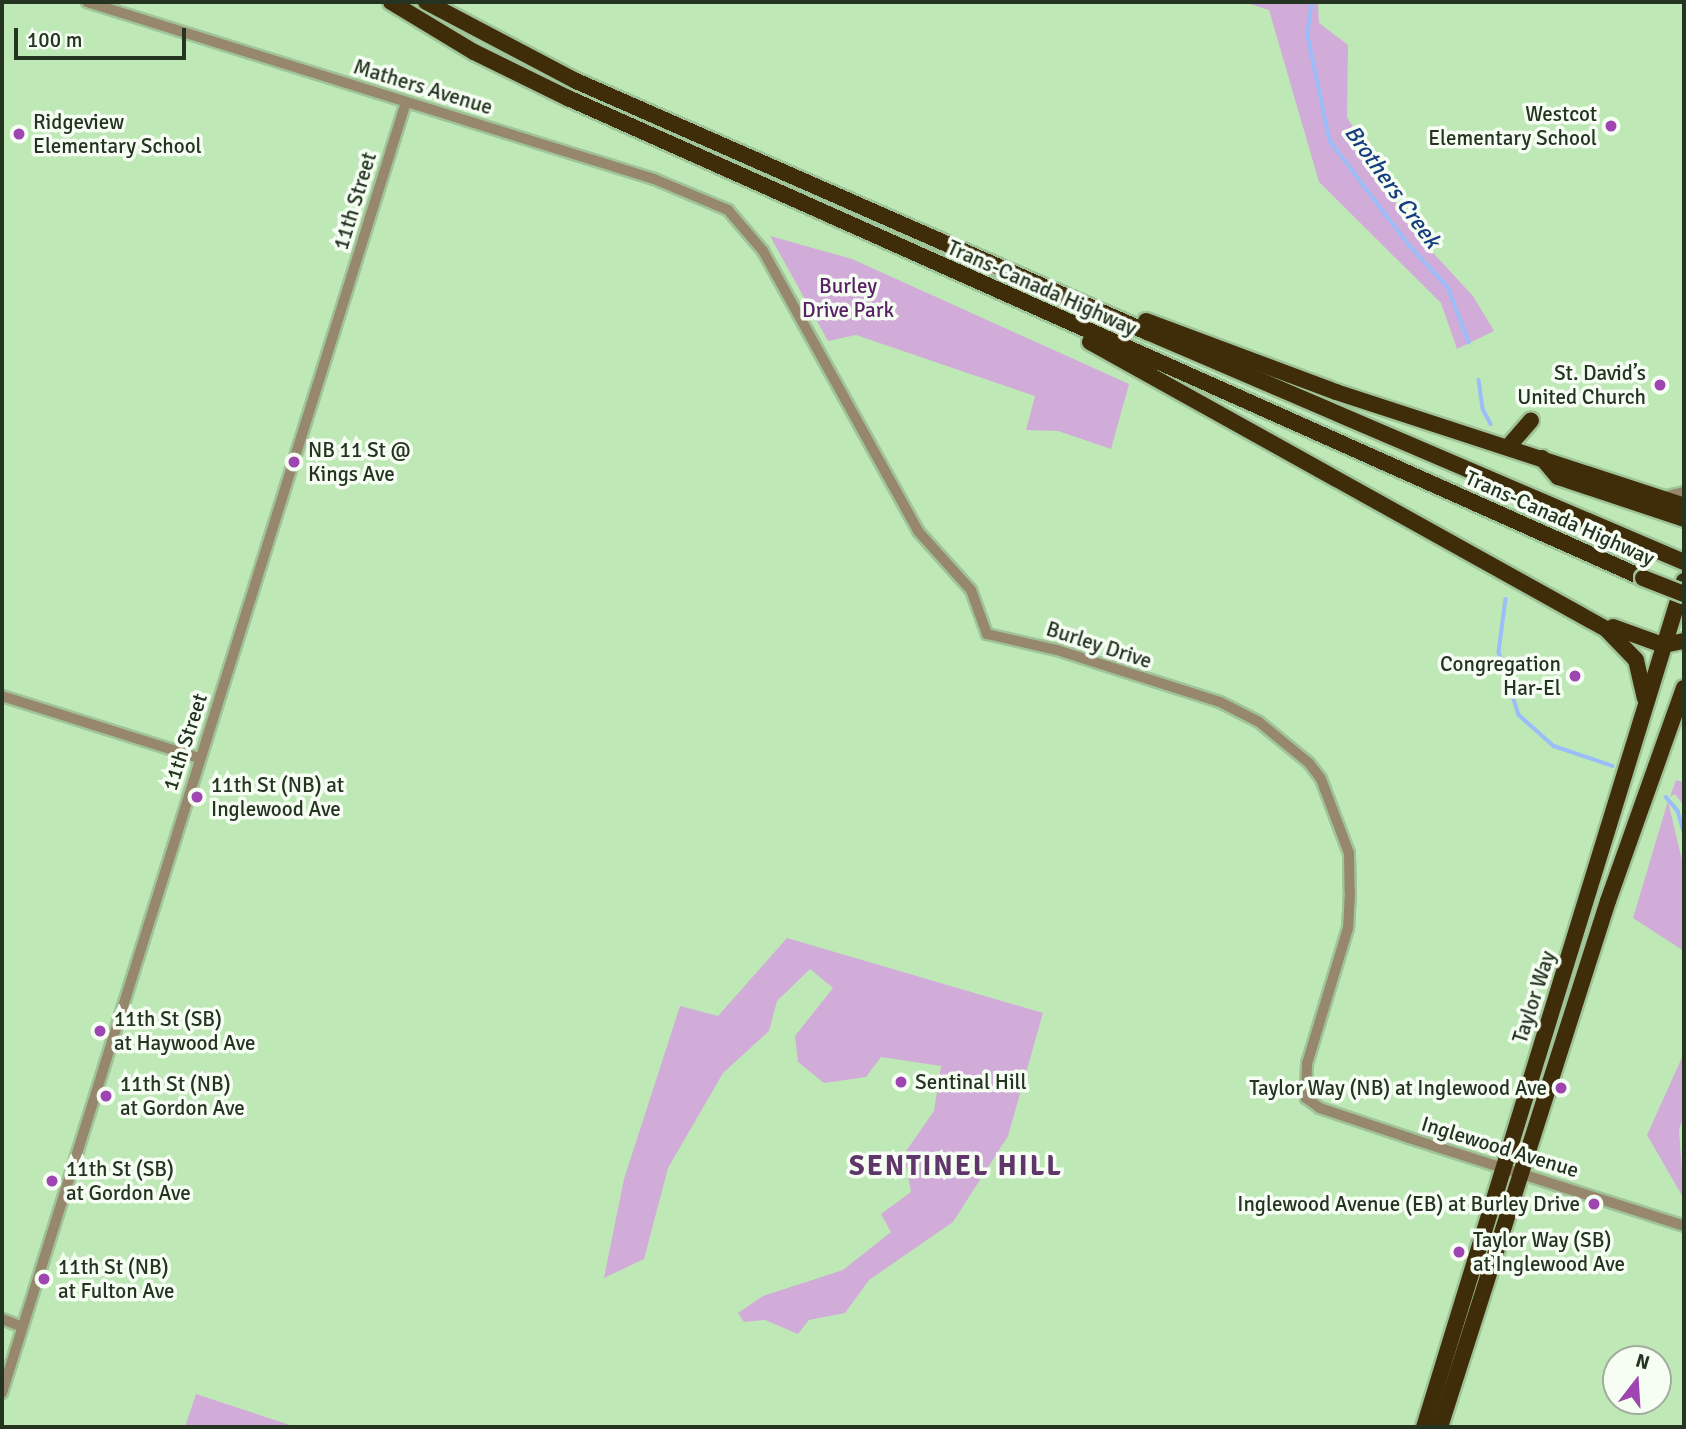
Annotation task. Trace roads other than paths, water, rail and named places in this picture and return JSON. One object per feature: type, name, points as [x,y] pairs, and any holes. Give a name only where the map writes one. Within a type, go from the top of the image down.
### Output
[{"type":"highway","name":"Trans-Canada Highway","points":[[391,2],[454,41],[535,83],[1684,594]]},
{"type":"highway","name":"Trans-Canada Highway","points":[[426,2],[565,76],[1684,562]]},
{"type":"highway","points":[[945,241],[1272,369],[1684,506]]},
{"type":"highway","points":[[1018,300],[1563,605],[1623,642],[1640,670],[1645,707]]},
{"type":"highway","points":[[1508,447],[1531,421]]},
{"type":"highway","points":[[1542,458],[1558,477],[1684,519]]},
{"type":"highway","name":"Taylor Way","points":[[1424,1427],[1502,1168],[1622,794],[1663,645],[1684,581]]},
{"type":"highway","points":[[1563,605],[1663,645],[1683,643],[1674,615]]},
{"type":"highway","name":"Taylor Way","points":[[1440,1427],[1519,1173],[1684,688]]},
{"type":"highway","points":[[1654,773],[1684,720]]},
{"type":"street","name":"Mathers Avenue","points":[[87,2],[654,178],[713,201],[740,223]]},
{"type":"street","name":"11th Street","points":[[2,1393],[406,103]]},
{"type":"street","name":"Burley Drive","points":[[740,223],[763,251],[918,531],[971,590],[987,634],[1057,650],[1220,702],[1259,722],[1309,763],[1321,779],[1349,853],[1350,892],[1348,928],[1307,1064],[1306,1098]]},
{"type":"street","points":[[1661,498],[1684,492]]},
{"type":"street","points":[[2,696],[200,758]]},
{"type":"street","name":"Inglewood Avenue","points":[[1306,1098],[1320,1108],[1684,1226]]},
{"type":"street","points":[[2,1319],[23,1327]]},
{"type":"waterway","name":"Brothers Creek","points":[[1312,2],[1308,36],[1330,141],[1409,245],[1448,287],[1469,342]]},
{"type":"waterway","name":"Brothers Creek","points":[[1479,380],[1483,409],[1491,424]]},
{"type":"waterway","name":"Brothers Creek","points":[[1506,599],[1499,652],[1519,715],[1554,746],[1613,766]]},
{"type":"waterway","name":"Brothers Creek","points":[[1666,797],[1678,811],[1684,832]]},
{"type":"place","name":"Westcot Elementary School","points":[[1611,126]]},
{"type":"place","name":"Ridgeview Elementary School","points":[[19,134]]},
{"type":"place","name":"St. David’s United Church","points":[[1660,385]]},
{"type":"place","name":"NB 11 St @ Kings Ave","points":[[294,462]]},
{"type":"place","name":"Congregation Har-El","points":[[1575,676]]},
{"type":"place","name":"11th St (NB) at Inglewood Ave","points":[[197,797]]},
{"type":"place","name":"11th St (SB) at Haywood Ave","points":[[100,1031]]},
{"type":"place","name":"Sentinal Hill","points":[[901,1082]]},
{"type":"place","name":"Taylor Way (NB) at Inglewood Ave","points":[[1561,1088]]},
{"type":"place","name":"11th St (NB) at Gordon Ave","points":[[106,1096]]},
{"type":"place","name":"11th St (SB) at Gordon Ave","points":[[52,1181]]},
{"type":"place","name":"Inglewood Avenue (EB) at Burley Drive","points":[[1594,1204]]},
{"type":"place","name":"Taylor Way (SB) at Inglewood Ave","points":[[1459,1252]]},
{"type":"place","name":"11th St (NB) at Fulton Ave","points":[[44,1279]]},
{"type":"district","name":"SENTINEL HILL","points":[[956,1166]]},
{"type":"park label","name":"Burley Drive Park","points":[[848,298]]}]
